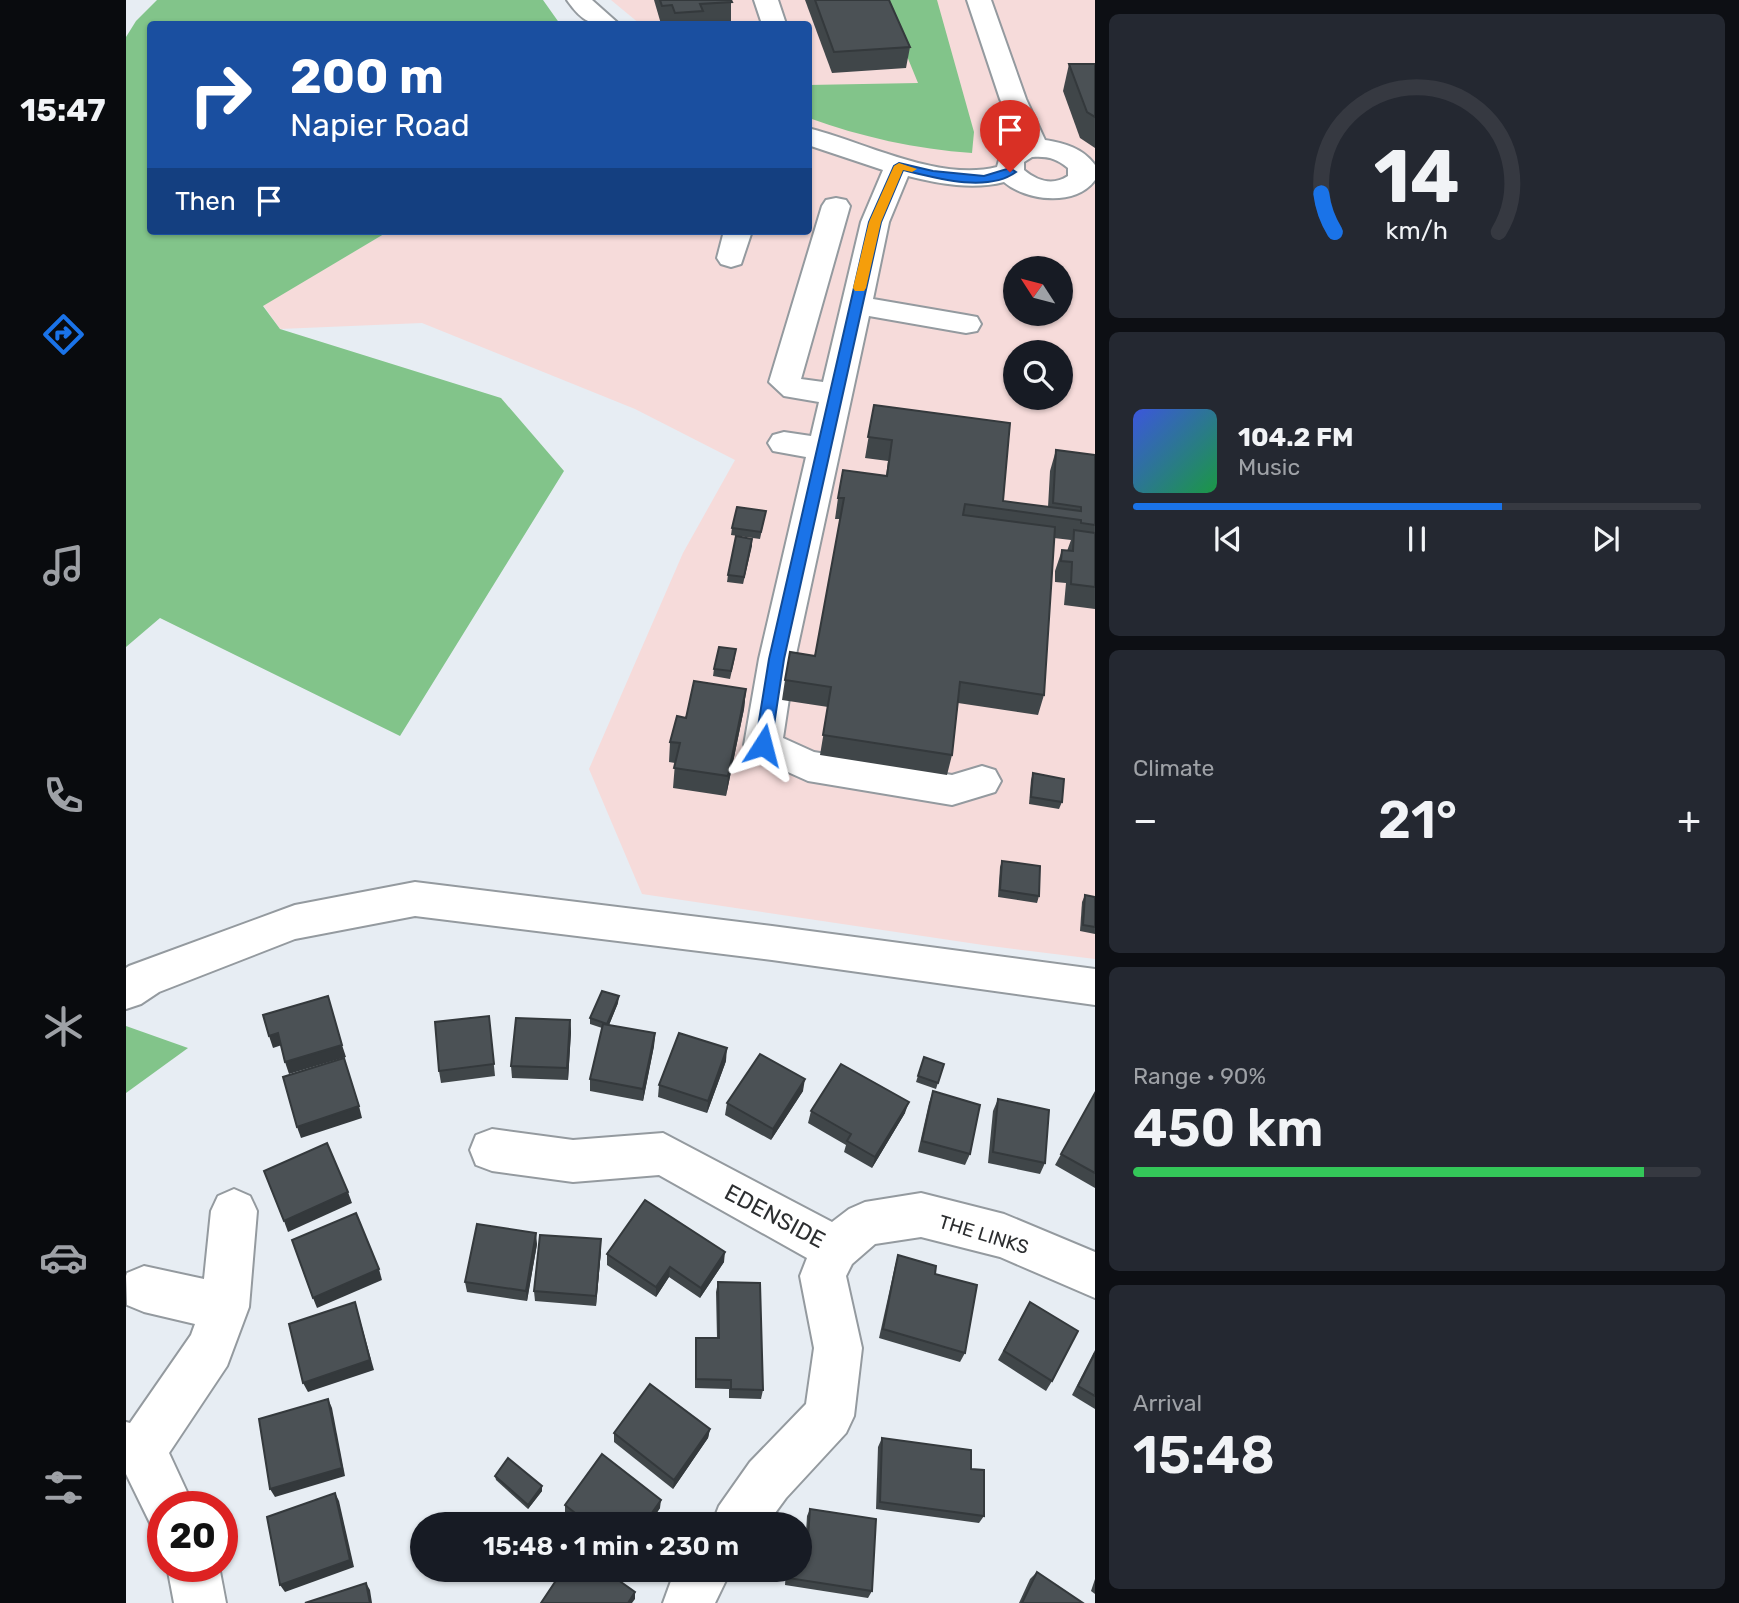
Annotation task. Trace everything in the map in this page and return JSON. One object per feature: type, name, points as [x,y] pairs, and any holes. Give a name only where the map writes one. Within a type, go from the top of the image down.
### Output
[{"type":"street","points":[[579,0],[589,12],[602,21]]},
{"type":"street","points":[[766,0],[773,21]]},
{"type":"street","points":[[979,0],[1013,99],[1035,148]]},
{"type":"street","points":[[812,137],[899,166],[933,174],[984,179],[1010,172]]},
{"type":"street","points":[[1035,148],[1058,151],[1077,160],[1088,181],[1068,188],[1045,190],[1023,184],[1010,172],[1011,159],[1025,150],[1035,148]]},
{"type":"street","points":[[899,166],[875,222],[777,659],[763,745],[808,766],[847,773],[951,790],[982,781]]},
{"type":"street","points":[[835,206],[785,382],[795,389],[836,394]]},
{"type":"street","points":[[856,305],[965,324]]},
{"type":"street","points":[[784,443],[824,449]]},
{"type":"street","points":[[126,991],[144,979],[295,922],[415,899],[772,943],[1095,987]]},
{"type":"street","name":"EDENSIDE","points":[[492,1150],[573,1161],[663,1154],[835,1248],[823,1276],[838,1348],[830,1416],[768,1480],[745,1512]]},
{"type":"street","points":[[159,1491],[134,1449],[210,1349],[225,1307],[234,1212]]},
{"type":"street","name":"THE LINKS","points":[[835,1248],[865,1224],[921,1215],[1004,1237],[1095,1275]]},
{"type":"street","points":[[144,1289],[225,1307]]},
{"type":"street","points":[[196,1582],[200,1603]]},
{"type":"street","points":[[689,1603],[696,1582]]},
{"type":"shaded area","points":[[611,0],[1095,0],[1095,959],[642,894],[589,769],[683,553],[735,460],[635,409],[422,323],[280,329],[263,305],[382,235],[812,235],[812,21],[636,21]]},
{"type":"green space","points":[[157,0],[543,0],[558,21],[147,21],[147,235],[382,235],[263,306],[280,329],[501,398],[564,471],[400,736],[160,618],[126,647],[126,37],[136,21]]},
{"type":"green space","points":[[884,0],[937,0],[974,132],[972,153],[889,141],[812,119],[812,85],[918,83]]},
{"type":"green space","points":[[126,1026],[188,1048],[126,1093]]},
{"type":"building","points":[[660,0],[732,2],[700,4],[703,11],[675,13],[672,5],[662,6]]},
{"type":"building","points":[[815,0],[889,0],[910,47],[834,52]]},
{"type":"building","points":[[1069,64],[1095,64],[1095,117],[1087,112]]},
{"type":"building","points":[[874,405],[1010,423],[1003,501],[1081,511],[1081,507],[1053,503],[1056,450],[1095,455],[1095,525],[1081,523],[1081,520],[965,504],[963,515],[1055,527],[1044,695],[960,682],[952,755],[823,735],[831,687],[785,680],[790,652],[815,656],[844,498],[838,498],[843,470],[887,476],[892,440],[868,437]]},
{"type":"building","points":[[737,507],[766,511],[761,532],[732,528]]},
{"type":"building","points":[[1074,530],[1095,533],[1095,587],[1071,584],[1072,562],[1061,561],[1062,550],[1073,551]]},
{"type":"building","points":[[736,536],[752,539],[744,577],[728,575]]},
{"type":"building","points":[[719,647],[736,649],[731,671],[714,669]]},
{"type":"building","points":[[694,681],[746,689],[728,776],[674,768],[680,743],[670,742],[677,716],[686,718]]},
{"type":"building","points":[[1033,773],[1064,779],[1062,802],[1031,797]]},
{"type":"building","points":[[1002,861],[1040,866],[1039,896],[1000,890]]},
{"type":"building","points":[[1085,895],[1095,897],[1095,927],[1083,925]]},
{"type":"building","points":[[602,991],[619,996],[607,1024],[590,1018]]},
{"type":"building","points":[[328,996],[342,1045],[285,1062],[278,1033],[269,1036],[263,1015]]},
{"type":"building","points":[[489,1016],[494,1064],[439,1071],[435,1022]]},
{"type":"building","points":[[516,1018],[570,1020],[567,1068],[511,1066]]},
{"type":"building","points":[[603,1024],[655,1033],[643,1089],[590,1079]]},
{"type":"building","points":[[679,1033],[727,1048],[708,1101],[659,1085]]},
{"type":"building","points":[[760,1054],[805,1079],[773,1129],[727,1103]]},
{"type":"building","points":[[924,1057],[944,1064],[938,1083],[918,1076]]},
{"type":"building","points":[[344,1058],[359,1106],[297,1127],[283,1077]]},
{"type":"building","points":[[841,1064],[909,1102],[875,1157],[847,1141],[851,1134],[811,1111]]},
{"type":"building","points":[[933,1091],[980,1105],[970,1154],[922,1141]]},
{"type":"building","points":[[1095,1093],[1095,1173],[1061,1154]]},
{"type":"building","points":[[998,1099],[1049,1110],[1045,1163],[993,1152]]},
{"type":"building","points":[[327,1143],[348,1192],[284,1221],[264,1171]]},
{"type":"building","points":[[645,1200],[725,1252],[701,1288],[670,1267],[656,1287],[607,1254]]},
{"type":"building","points":[[356,1213],[379,1269],[313,1298],[292,1240]]},
{"type":"building","points":[[477,1224],[536,1233],[526,1291],[465,1282]]},
{"type":"building","points":[[540,1235],[601,1239],[596,1296],[534,1291]]},
{"type":"building","points":[[898,1255],[936,1266],[935,1274],[977,1285],[965,1353],[883,1329]]},
{"type":"building","points":[[718,1282],[760,1283],[763,1390],[731,1389],[731,1380],[696,1379],[696,1338],[719,1338]]},
{"type":"building","points":[[355,1302],[370,1360],[303,1383],[289,1324]]},
{"type":"building","points":[[1030,1302],[1078,1331],[1052,1381],[1004,1351]]},
{"type":"building","points":[[1095,1353],[1095,1396],[1078,1386]]},
{"type":"building","points":[[650,1384],[710,1429],[674,1480],[614,1433]]},
{"type":"building","points":[[328,1399],[342,1468],[270,1489],[259,1419]]},
{"type":"building","points":[[882,1438],[971,1450],[971,1469],[984,1470],[984,1516],[880,1502]]},
{"type":"building","points":[[602,1454],[661,1500],[652,1512],[574,1512],[565,1505]]},
{"type":"building","points":[[508,1458],[542,1486],[528,1505],[495,1476]]},
{"type":"building","points":[[335,1493],[350,1560],[280,1585],[267,1517]]},
{"type":"building","points":[[810,1509],[876,1519],[872,1591],[812,1582],[812,1512]]},
{"type":"building","points":[[1037,1572],[1083,1603],[1022,1603]]},
{"type":"building","points":[[555,1582],[621,1582],[635,1592],[628,1603],[541,1603]]},
{"type":"building","points":[[366,1583],[370,1603],[305,1603]]},
{"type":"slow traffic","points":[[859,288],[875,222],[899,166],[912,169]]},
{"type":"route","points":[[763,745],[777,659],[875,222],[899,166],[933,174],[984,179],[1010,172]]}]
